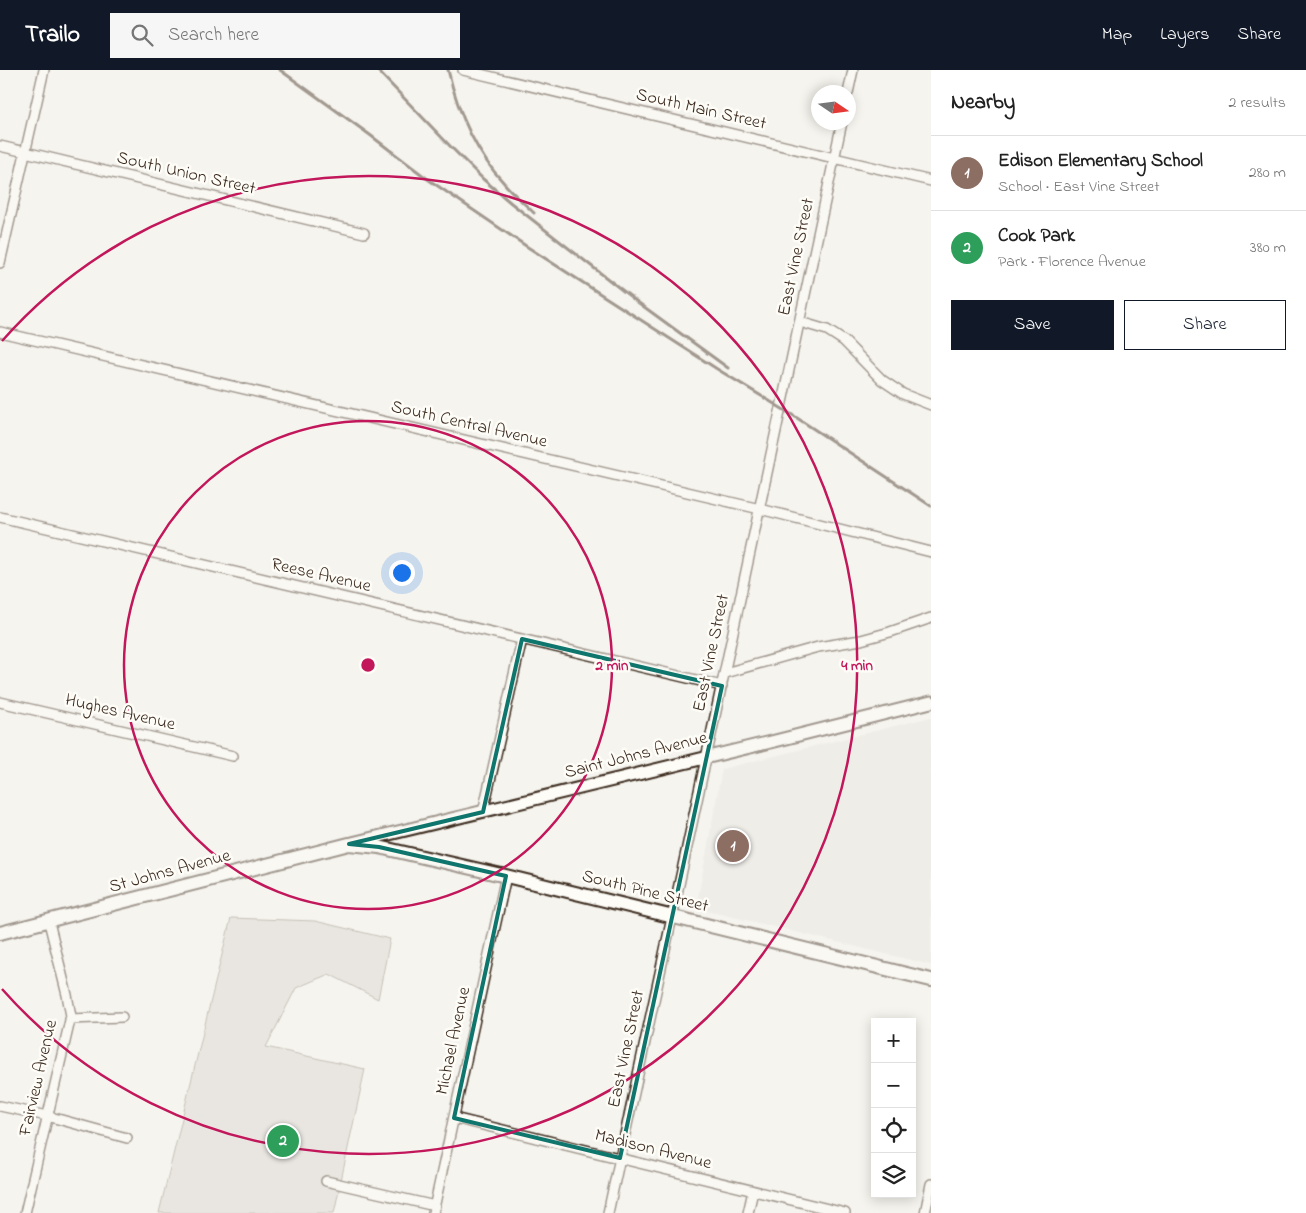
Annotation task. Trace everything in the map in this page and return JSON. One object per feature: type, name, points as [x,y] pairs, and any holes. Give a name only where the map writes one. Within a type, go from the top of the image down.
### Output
[{"type":"main road","name":"South Pine Street","points":[[349,844],[380,847],[506,876],[931,980]]},
{"type":"main road","name":"St Johns Avenue","points":[[0,934],[349,844]]},
{"type":"street","points":[[0,264],[44,70]]},
{"type":"street","name":"South Main Street","points":[[463,70],[489,73],[931,181]]},
{"type":"street","points":[[850,85],[853,70]]},
{"type":"street","name":"East Vine Street","points":[[608,1213],[840,130]]},
{"type":"street","name":"South Union Street","points":[[0,146],[364,233]]},
{"type":"street","points":[[800,322],[827,330],[844,341],[882,380],[903,394],[931,405]]},
{"type":"street","name":"South Central Avenue","points":[[0,332],[760,510],[931,552]]},
{"type":"street","name":"Reese Avenue","points":[[0,517],[722,686]]},
{"type":"street","points":[[725,673],[818,646],[861,640],[931,618]]},
{"type":"street","points":[[483,812],[522,639]]},
{"type":"street","name":"Hughes Avenue","points":[[0,702],[233,756]]},
{"type":"street","name":"Saint Johns Avenue","points":[[349,844],[931,702]]},
{"type":"street","name":"Michael Avenue","points":[[434,1209],[506,876]]},
{"type":"street","name":"Fairview Avenue","points":[[25,1213],[70,1019],[69,1003],[49,922]]},
{"type":"street","points":[[70,1019],[122,1017]]},
{"type":"street","points":[[0,1106],[47,1116],[127,1138]]},
{"type":"street","name":"Madison Avenue","points":[[454,1118],[845,1213]]},
{"type":"street","points":[[326,1181],[434,1209]]},
{"type":"street","points":[[925,1213],[931,1184]]},
{"type":"street","points":[[748,1213],[753,1191]]},
{"type":"highlighted area","points":[[522,639],[722,686],[620,1158],[454,1118],[506,876],[379,847],[349,844],[483,812]]},
{"type":"shaded area","points":[[931,717],[931,965],[696,908],[722,769]]},
{"type":"shaded area","points":[[231,918],[315,921],[390,939],[378,999],[329,974],[296,988],[266,1047],[365,1069],[334,1213],[159,1213]]},
{"type":"railway","points":[[280,70],[429,180],[526,246],[717,369],[794,416],[931,506]]},
{"type":"railway","points":[[377,70],[483,179],[511,203],[636,301],[728,368]]},
{"type":"railway","points":[[448,70],[462,116],[484,158],[511,191],[534,213]]},
{"type":"place","name":"Edison Elementary School","points":[[733,846]]},
{"type":"place","name":"Cook Park","points":[[283,1141]]}]
